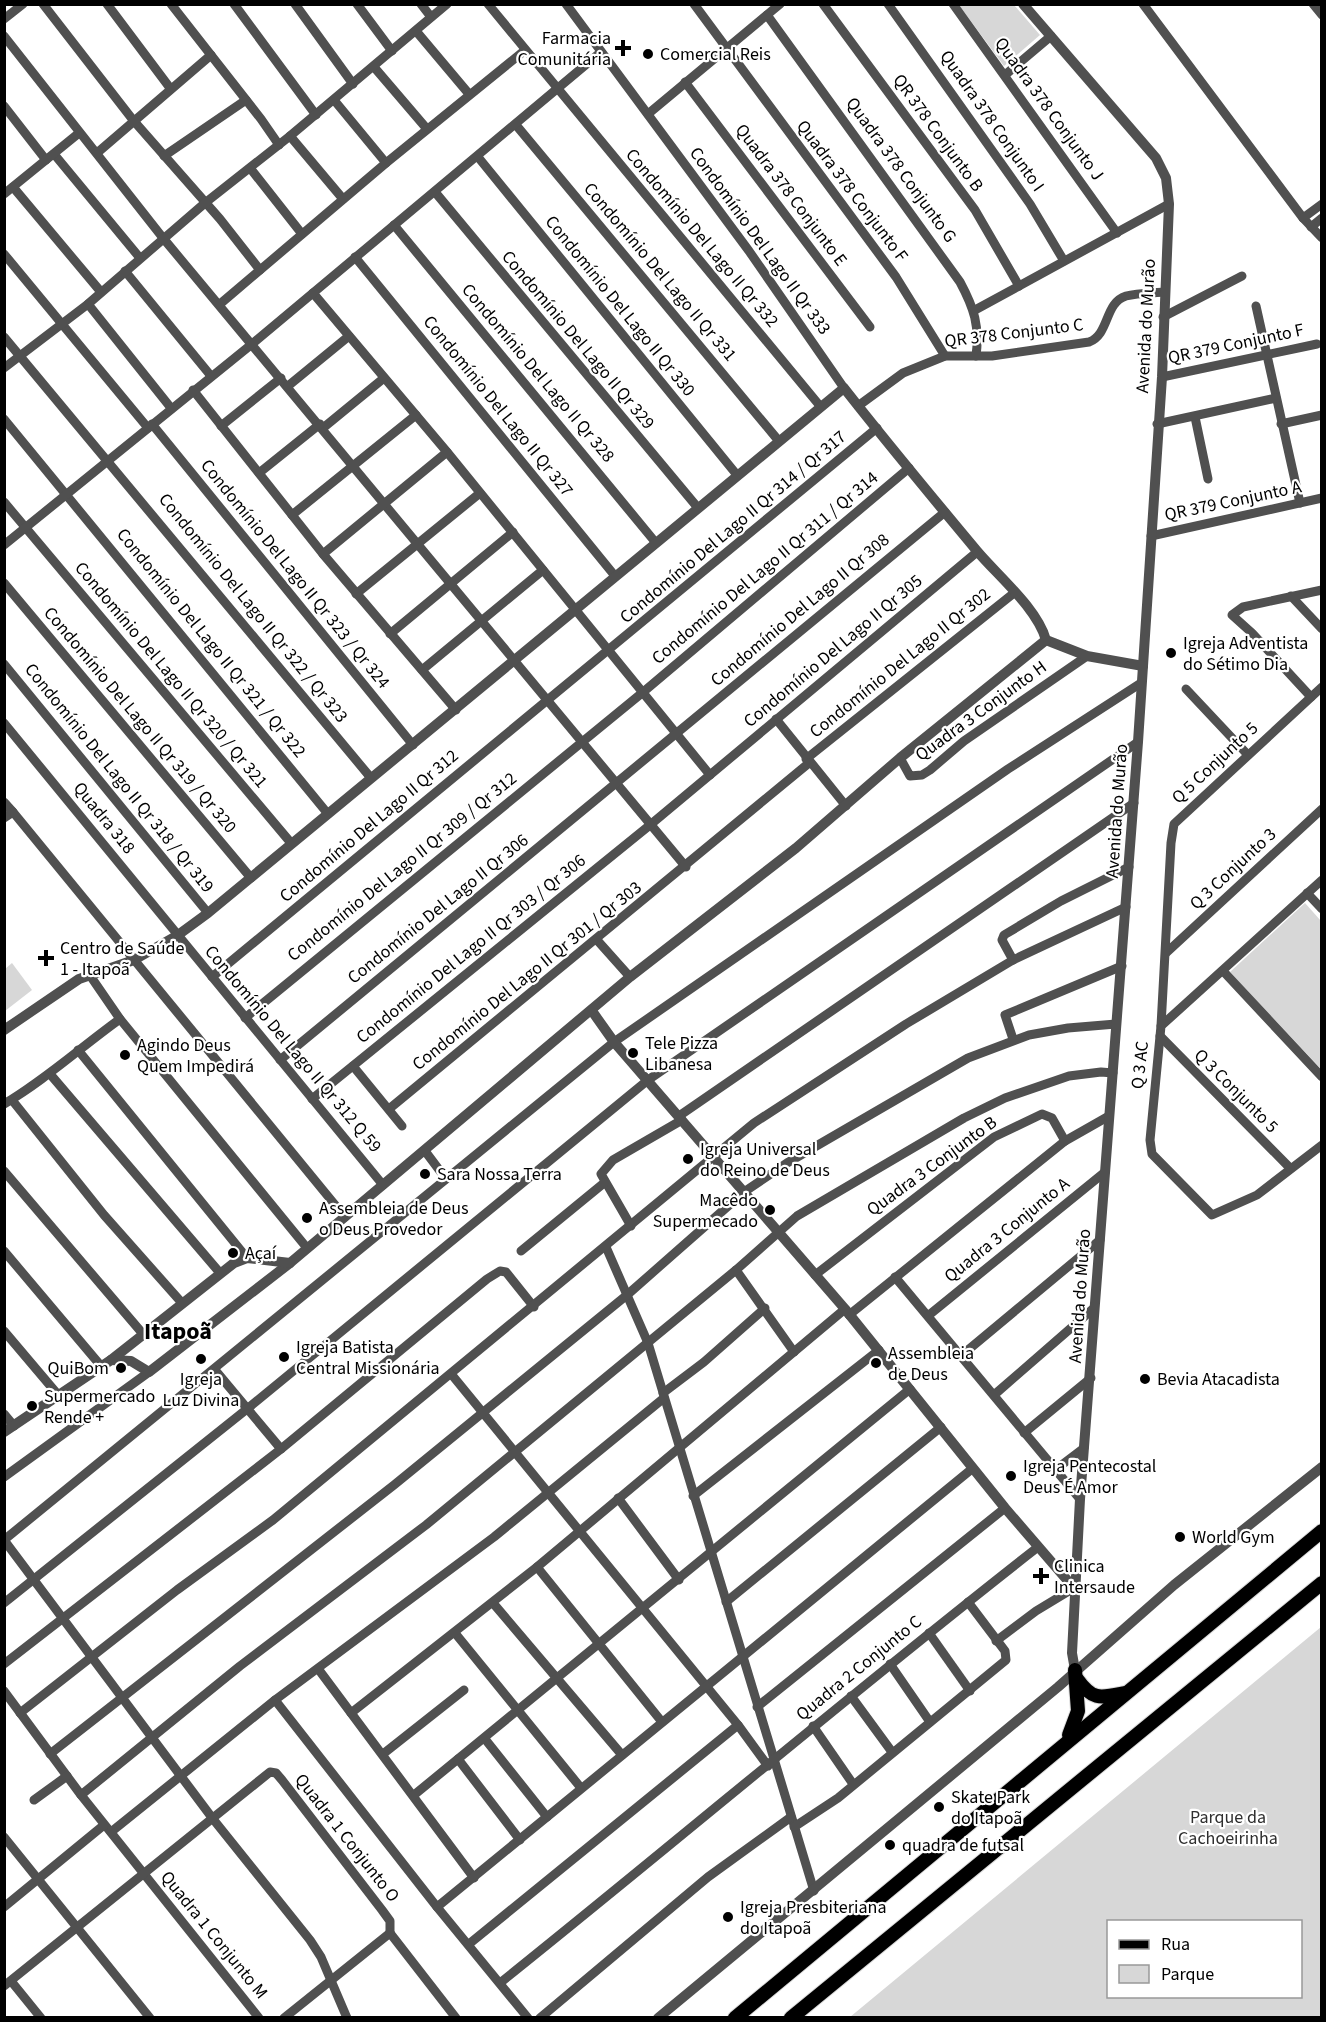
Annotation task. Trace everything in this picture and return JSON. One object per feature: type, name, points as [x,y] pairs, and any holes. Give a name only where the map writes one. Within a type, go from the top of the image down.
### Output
[{"type":"main road","points":[[735,2018],[1322,1531]]},
{"type":"main road","points":[[791,2018],[1322,1583]]},
{"type":"main road","points":[[1076,1675],[1086,1692],[1094,1696],[1127,1692]]},
{"type":"main road","points":[[1065,1742],[1077,1716],[1076,1675]]},
{"type":"street","points":[[4,19],[23,4]]},
{"type":"street","points":[[43,4],[133,120],[260,270]]},
{"type":"street","points":[[107,4],[170,88]]},
{"type":"street","points":[[171,4],[279,145]]},
{"type":"street","points":[[234,4],[316,115]]},
{"type":"street","points":[[295,4],[353,84]]},
{"type":"street","points":[[357,4],[392,51]]},
{"type":"street","points":[[421,4],[431,17]]},
{"type":"street","points":[[4,368],[87,304],[205,203],[316,115],[447,4]]},
{"type":"street","name":"Condomínio Del Lago II Qr 332","points":[[488,4],[524,51],[820,406]]},
{"type":"street","name":"Condomínio Del Lago II Qr 333","points":[[566,4],[749,251],[844,388]]},
{"type":"street","name":"Quadra 378 Conjunto F","points":[[694,4],[907,292],[945,356]]},
{"type":"street","name":"QR 378 Conjunto B","points":[[823,4],[975,210],[1019,286]]},
{"type":"street","name":"Quadra 378 Conjunto I","points":[[888,4],[1030,204],[1064,261]]},
{"type":"street","name":"Quadra 378 Conjunto J","points":[[952,4],[1117,233]]},
{"type":"street","name":"Avenida do Murão","points":[[1023,4],[1156,158],[1166,178],[1169,204],[1162,377],[1157,424],[1134,803],[1074,1588],[1072,1653],[1076,1675]]},
{"type":"street","points":[[1143,4],[1303,218],[1322,238]]},
{"type":"street","points":[[1313,4],[1322,15]]},
{"type":"street","points":[[648,114],[727,49],[772,8]]},
{"type":"street","name":"Quadra 378 Conjunto G","points":[[772,8],[946,259],[975,310],[978,337],[976,356]]},
{"type":"street","points":[[416,31],[469,94]]},
{"type":"street","points":[[4,36],[163,238],[686,867]]},
{"type":"street","points":[[1005,75],[1051,36]]},
{"type":"street","points":[[220,304],[386,163],[524,51]]},
{"type":"street","points":[[4,545],[478,157],[601,51]]},
{"type":"street","points":[[97,153],[211,55]]},
{"type":"street","points":[[374,67],[427,129]]},
{"type":"street","name":"Quadra 378 Conjunto E","points":[[685,82],[870,327]]},
{"type":"street","points":[[164,156],[246,100]]},
{"type":"street","points":[[334,100],[386,163]]},
{"type":"street","points":[[4,106],[140,258]]},
{"type":"street","name":"Condomínio Del Lago II Qr 331","points":[[516,125],[778,440]]},
{"type":"street","points":[[79,132],[8,189],[101,292]]},
{"type":"street","points":[[290,136],[343,200]]},
{"type":"street","name":"Condomínio Del Lago II Qr 330","points":[[478,157],[737,475]]},
{"type":"street","points":[[250,168],[302,234]]},
{"type":"street","name":"Condomínio Del Lago II Qr 329","points":[[435,192],[698,508]]},
{"type":"street","name":"QR 378 Conjunto C","points":[[975,310],[1169,204]]},
{"type":"street","points":[[1303,218],[1322,204]]},
{"type":"street","points":[[1311,226],[1322,219]]},
{"type":"street","name":"Condomínio Del Lago II Qr 328","points":[[394,225],[656,543]]},
{"type":"street","name":"Condomínio Del Lago II Qr 323 / Qr 324","points":[[4,254],[60,324],[150,426],[413,745]]},
{"type":"street","name":"Condomínio Del Lago II Qr 327","points":[[355,257],[615,576]]},
{"type":"street","points":[[125,271],[211,376]]},
{"type":"street","points":[[1163,317],[1242,276]]},
{"type":"street","name":"QR 378 Conjunto C","points":[[858,406],[903,373],[945,356],[992,356],[1089,342],[1100,334],[1117,302],[1125,296],[1164,292]]},
{"type":"street","points":[[313,293],[513,532],[710,775]]},
{"type":"street","points":[[87,304],[171,408]]},
{"type":"street","points":[[1256,306],[1300,503]]},
{"type":"street","points":[[221,426],[349,336]]},
{"type":"street","name":"Condomínio Del Lago II Qr 322 / Qr 323","points":[[4,337],[109,460],[371,778]]},
{"type":"street","name":"QR 379 Conjunto F","points":[[1162,377],[1317,344]]},
{"type":"street","points":[[260,473],[384,378]]},
{"type":"street","points":[[4,1030],[89,974],[134,960],[178,935],[208,913],[456,710],[778,440],[844,388],[977,552],[1040,624],[1046,640],[900,759],[796,848],[630,977],[290,1263],[149,1372],[4,1478]]},
{"type":"street","points":[[193,390],[323,555],[456,710]]},
{"type":"street","points":[[1157,424],[1276,398]]},
{"type":"street","points":[[292,515],[416,415]]},
{"type":"street","points":[[1281,424],[1322,415]]},
{"type":"street","points":[[1195,417],[1208,479]]},
{"type":"street","name":"Condomínio Del Lago II Qr 321 / Qr 322","points":[[4,419],[68,494],[328,814]]},
{"type":"street","name":"Condomínio Del Lago II Qr 314 / Qr 317","points":[[546,701],[878,428]]},
{"type":"street","points":[[323,555],[447,452]]},
{"type":"street","name":"Condomínio Del Lago II Qr 311 / Qr 314","points":[[580,742],[642,693],[909,468]]},
{"type":"street","points":[[356,594],[480,493]]},
{"type":"street","name":"QR 379 Conjunto A","points":[[1151,536],[1322,498]]},
{"type":"street","name":"Condomínio Del Lago II Qr 320 / Qr 321","points":[[4,502],[291,843]]},
{"type":"street","name":"Condomínio Del Lago II Qr 308","points":[[616,784],[945,512]]},
{"type":"street","points":[[390,634],[513,532]]},
{"type":"street","name":"Condomínio Del Lago II Qr 305","points":[[650,825],[977,552]]},
{"type":"street","points":[[422,670],[482,623],[543,570]]},
{"type":"street","name":"Condomínio Del Lago II Qr 319 / Qr 320","points":[[4,583],[251,878]]},
{"type":"street","points":[[1311,697],[1252,633],[1232,615],[1243,607],[1322,590]]},
{"type":"street","name":"Condomínio Del Lago II Qr 302","points":[[686,867],[808,761],[1014,593]]},
{"type":"street","points":[[1291,596],[1322,629]]},
{"type":"street","name":"Quadra 3 Conjunto H","points":[[1046,640],[1087,656],[1143,666]]},
{"type":"street","name":"Quadra 3 Conjunto H","points":[[900,759],[910,776],[922,775],[964,741],[1087,656]]},
{"type":"street","name":"Condomínio Del Lago II Qr 318 / Qr 319","points":[[4,664],[208,913]]},
{"type":"street","points":[[344,2016],[321,1957],[310,1940],[213,1820],[4,1540],[614,1042],[1008,769],[1141,683]]},
{"type":"street","name":"Q 5 Conjunto 5","points":[[1161,1026],[1174,824],[1321,688]]},
{"type":"street","points":[[1186,689],[1248,755]]},
{"type":"street","name":"Condomínio Del Lago II Qr 312","points":[[212,977],[546,701]]},
{"type":"street","points":[[776,719],[846,806]]},
{"type":"street","name":"Quadra 318","points":[[4,723],[178,935]]},
{"type":"street","name":"Condomínio Del Lago II Qr 309 / Qr 312","points":[[245,1018],[580,742]]},
{"type":"street","points":[[4,1604],[247,1409],[648,1080],[1138,742]]},
{"type":"street","name":"Condomínio Del Lago II Qr 306","points":[[280,1060],[616,784]]},
{"type":"street","points":[[4,802],[345,1217]]},
{"type":"street","points":[[632,1226],[604,1183],[601,1174],[604,1167],[681,1118],[1134,803]]},
{"type":"street","name":"Q 3 Conjunto 3","points":[[1166,953],[1322,809]]},
{"type":"street","points":[[4,818],[13,813]]},
{"type":"street","name":"Condomínio Del Lago II Qr 303 / Qr 306","points":[[312,1099],[650,825]]},
{"type":"street","name":"Condomínio Del Lago II Qr 301 / Qr 303","points":[[389,1109],[686,867]]},
{"type":"street","points":[[1013,960],[1002,940],[1005,934],[1061,901],[1129,867]]},
{"type":"street","name":"Q 3 AC","points":[[1290,1168],[1249,1200],[1212,1215],[1152,1154],[1150,1125],[1161,1026],[1322,880]]},
{"type":"street","points":[[1307,893],[1322,909]]},
{"type":"street","points":[[20,1713],[93,1659],[177,1590],[273,1520],[452,1375],[754,1123],[831,1072],[1013,960],[1126,907]]},
{"type":"street","name":"Condomínio Del Lago II Qr 312 Q 59","points":[[178,935],[383,1185]]},
{"type":"street","points":[[597,940],[630,977]]},
{"type":"street","points":[[1012,1039],[1005,1015],[1122,966]]},
{"type":"street","points":[[1223,970],[1322,1077]]},
{"type":"street","points":[[89,974],[120,1019],[308,1248]]},
{"type":"street","points":[[592,1011],[614,1042],[847,1312],[1005,1508],[1074,1588],[1036,1611],[996,1641]]},
{"type":"street","points":[[120,1019],[50,1074],[8,1102],[182,1303]]},
{"type":"street","points":[[50,1754],[303,1557],[482,1413],[627,1295],[744,1192],[788,1162],[940,1073],[1012,1039],[1068,1028],[1116,1024]]},
{"type":"street","name":"Q 3 Conjunto 5","points":[[1160,1036],[1290,1168]]},
{"type":"street","points":[[78,1050],[247,1258]]},
{"type":"street","points":[[353,1066],[402,1126]]},
{"type":"street","points":[[81,1795],[151,1736],[426,1525],[807,1209],[994,1103],[1035,1086],[1069,1076],[1101,1072],[1113,1073]]},
{"type":"street","points":[[50,1074],[220,1273]]},
{"type":"street","name":"Quadra 3 Conjunto B","points":[[815,1275],[994,1137],[1042,1114],[1052,1118],[1065,1141]]},
{"type":"street","points":[[351,1713],[493,1603],[794,1352],[896,1277],[1065,1141],[1109,1116]]},
{"type":"street","points":[[1290,1168],[1322,1145]]},
{"type":"street","points":[[425,1151],[446,1179]]},
{"type":"street","points":[[4,1171],[143,1334]]},
{"type":"street","name":"Quadra 3 Conjunto A","points":[[929,1315],[1105,1172]]},
{"type":"street","points":[[521,1251],[604,1183]]},
{"type":"street","points":[[962,1355],[1100,1240]]},
{"type":"street","points":[[606,1246],[648,1343],[710,1555],[758,1707],[770,1763],[814,1891]]},
{"type":"street","points":[[4,1251],[101,1366]]},
{"type":"street","points":[[4,1414],[9,1429],[111,1360],[234,1263],[247,1258],[290,1263]]},
{"type":"street","points":[[260,1260],[265,1271],[262,1285]]},
{"type":"street","points":[[736,1270],[794,1352]]},
{"type":"street","points":[[4,1664],[281,1449],[494,1274],[506,1272],[534,1307]]},
{"type":"street","points":[[896,1277],[1080,1499]]},
{"type":"street","points":[[4,1907],[38,1879],[180,1776],[275,1700],[319,1670],[436,1582],[549,1492],[765,1308]]},
{"type":"street","points":[[994,1395],[1094,1308]]},
{"type":"street","points":[[4,1331],[59,1396]]},
{"type":"street","points":[[127,1347],[131,1361]]},
{"type":"street","points":[[693,1496],[879,1350]]},
{"type":"street","points":[[111,1360],[131,1361],[149,1372]]},
{"type":"street","points":[[215,1370],[281,1449]]},
{"type":"street","points":[[452,1375],[705,1687],[770,1763]]},
{"type":"street","points":[[1024,1433],[1091,1378]]},
{"type":"street","points":[[414,1795],[910,1389]]},
{"type":"street","points":[[726,1602],[941,1427]]},
{"type":"street","points":[[1055,1470],[1084,1448]]},
{"type":"street","points":[[658,2018],[1076,1675],[1174,1585],[1322,1467]]},
{"type":"street","points":[[437,1907],[973,1468]]},
{"type":"street","points":[[618,1498],[679,1580]]},
{"type":"street","points":[[758,1707],[1005,1508]]},
{"type":"street","name":"Quadra 2 Conjunto C","points":[[500,1983],[813,1726],[1038,1547]]},
{"type":"street","points":[[537,1567],[601,1643],[662,1722]]},
{"type":"street","points":[[540,2018],[708,1877],[792,1822],[823,1809],[1002,1665],[1006,1660],[1005,1651],[968,1602]]},
{"type":"street","points":[[493,1603],[559,1677],[622,1755]]},
{"type":"street","points":[[455,1633],[581,1788]]},
{"type":"street","points":[[929,1633],[970,1691]]},
{"type":"street","points":[[890,1664],[930,1722]]},
{"type":"street","points":[[319,1670],[474,1878]]},
{"type":"street","points":[[383,1754],[464,1690]]},
{"type":"street","name":"Quadra 1 Conjunto M","points":[[4,1691],[81,1795],[259,2018]]},
{"type":"street","points":[[851,1696],[892,1752]]},
{"type":"street","points":[[275,1700],[437,1907],[470,1944],[528,2018]]},
{"type":"street","points":[[470,1944],[738,1725]]},
{"type":"street","points":[[813,1726],[853,1784]]},
{"type":"street","points":[[484,1739],[547,1817]]},
{"type":"street","points":[[458,1759],[520,1840]]},
{"type":"street","name":"Quadra 1 Conjunto O","points":[[213,1820],[265,1774],[276,1773],[390,1921],[390,1932]]},
{"type":"street","points":[[34,1800],[67,1776]]},
{"type":"street","points":[[41,2018],[8,1983],[143,1872],[213,1820]]},
{"type":"street","points":[[4,1837],[150,2018]]},
{"type":"street","points":[[284,2018],[390,1932],[456,2018]]},
{"type":"green space","points":[[959,5],[1014,5],[1040,35],[1004,66]]},
{"type":"green space","points":[[1305,903],[1321,921],[1321,1069],[1230,972]]},
{"type":"green space","points":[[12,963],[32,990],[5,1011],[5,969]]},
{"type":"green space","name":"Parque da Cachoeirinha","points":[[1321,1627],[1321,2017],[850,2017]]},
{"type":"place","name":"Farmacia Comunitária","points":[[623,48]]},
{"type":"place","name":"Comercial Reis","points":[[648,54]]},
{"type":"place","name":"Igreja Adventista do Sétimo Dia","points":[[1171,653]]},
{"type":"place","name":"Centro de Saúde 1 - Itapoã","points":[[46,958]]},
{"type":"place","name":"Tele Pizza Libanesa","points":[[633,1053]]},
{"type":"place","name":"Agindo Deus Quem Impedirá","points":[[125,1055]]},
{"type":"place","name":"Igreja Universal do Reino de Deus","points":[[688,1159]]},
{"type":"place","name":"Sara Nossa Terra","points":[[425,1174]]},
{"type":"place","name":"Macêdo Supermecado","points":[[770,1210]]},
{"type":"place","name":"Assembleia de Deus o Deus Provedor","points":[[307,1218]]},
{"type":"place","name":"Açaí","points":[[233,1253]]},
{"type":"place","name":"Igreja Batista Central Missionária","points":[[284,1357]]},
{"type":"place","name":"Igreja Luz Divina","points":[[201,1359]]},
{"type":"place","name":"Assembleia de Deus","points":[[876,1363]]},
{"type":"place","name":"QuiBom","points":[[121,1368]]},
{"type":"place","name":"Bevia Atacadista","points":[[1145,1379]]},
{"type":"place","name":"Supermercado Rende +","points":[[32,1406]]},
{"type":"place","name":"Igreja Pentecostal Deus É Amor","points":[[1011,1476]]},
{"type":"place","name":"World Gym","points":[[1180,1537]]},
{"type":"place","name":"Clinica Intersaude","points":[[1041,1576]]},
{"type":"place","name":"Skate Park do Itapoã","points":[[939,1807]]},
{"type":"place","name":"quadra de futsal","points":[[890,1845]]},
{"type":"place","name":"Igreja Presbiteriana do Itapoã","points":[[728,1917]]},
{"type":"district","name":"Itapoã","points":[[178,1331]]}]
